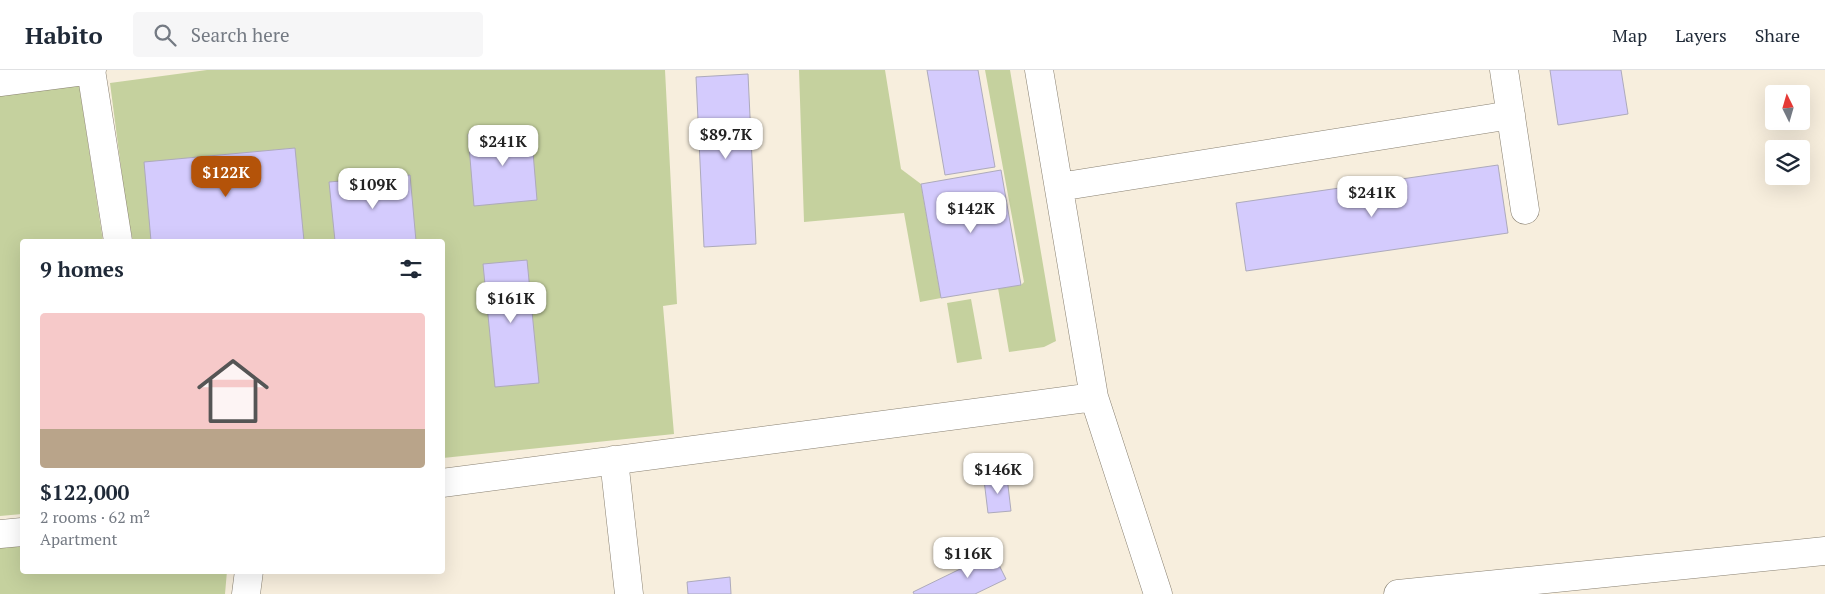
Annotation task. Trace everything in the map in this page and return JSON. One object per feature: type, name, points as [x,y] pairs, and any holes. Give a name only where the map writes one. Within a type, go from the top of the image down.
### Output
[{"type":"lane","points":[[0,82],[92,70],[118,239]]},
{"type":"lane","points":[[1038,70],[1094,397],[1158,594]]},
{"type":"lane","points":[[1504,70],[1525,210]]},
{"type":"lane","points":[[1058,187],[1511,115]]},
{"type":"lane","points":[[445,483],[1094,397]]},
{"type":"lane","points":[[614,460],[629,594]]},
{"type":"lane","points":[[0,534],[20,532]]},
{"type":"lane","points":[[1398,594],[1825,551]]},
{"type":"lane","points":[[246,594],[249,574]]},
{"type":"green space","points":[[207,70],[665,70],[677,304],[663,306],[674,434],[445,458],[445,239],[133,239],[127,214],[110,83]]},
{"type":"green space","points":[[799,70],[885,70],[901,169],[921,184],[941,298],[920,302],[904,213],[804,222]]},
{"type":"green space","points":[[985,70],[1010,70],[1056,341],[1044,347],[1009,352],[998,288],[1021,285],[1024,282]]},
{"type":"green space","points":[[79,84],[103,239],[20,239],[20,514],[0,516],[0,93]]},
{"type":"green space","points":[[971,299],[982,359],[957,363],[947,303]]},
{"type":"green space","points":[[20,543],[20,574],[227,574],[225,594],[0,594],[0,546]]},
{"type":"building","points":[[927,70],[978,70],[995,167],[945,175]]},
{"type":"building","points":[[1550,70],[1621,70],[1628,114],[1558,125]]},
{"type":"building","points":[[748,74],[756,244],[704,247],[696,77]]},
{"type":"building","points":[[531,128],[537,200],[474,206],[468,134]]},
{"type":"building","points":[[295,148],[304,239],[151,239],[144,162]]},
{"type":"building","points":[[1498,165],[1508,233],[1246,271],[1236,203]]},
{"type":"building","points":[[1001,170],[1021,285],[941,298],[921,184]]},
{"type":"building","points":[[410,175],[416,239],[335,239],[329,182]]},
{"type":"building","points":[[527,260],[539,383],[495,387],[483,264]]},
{"type":"building","points":[[1007,477],[1011,511],[988,513],[984,480]]},
{"type":"building","points":[[993,553],[1006,579],[975,594],[914,594],[913,592]]},
{"type":"building","points":[[730,577],[731,594],[688,594],[687,582]]}]
